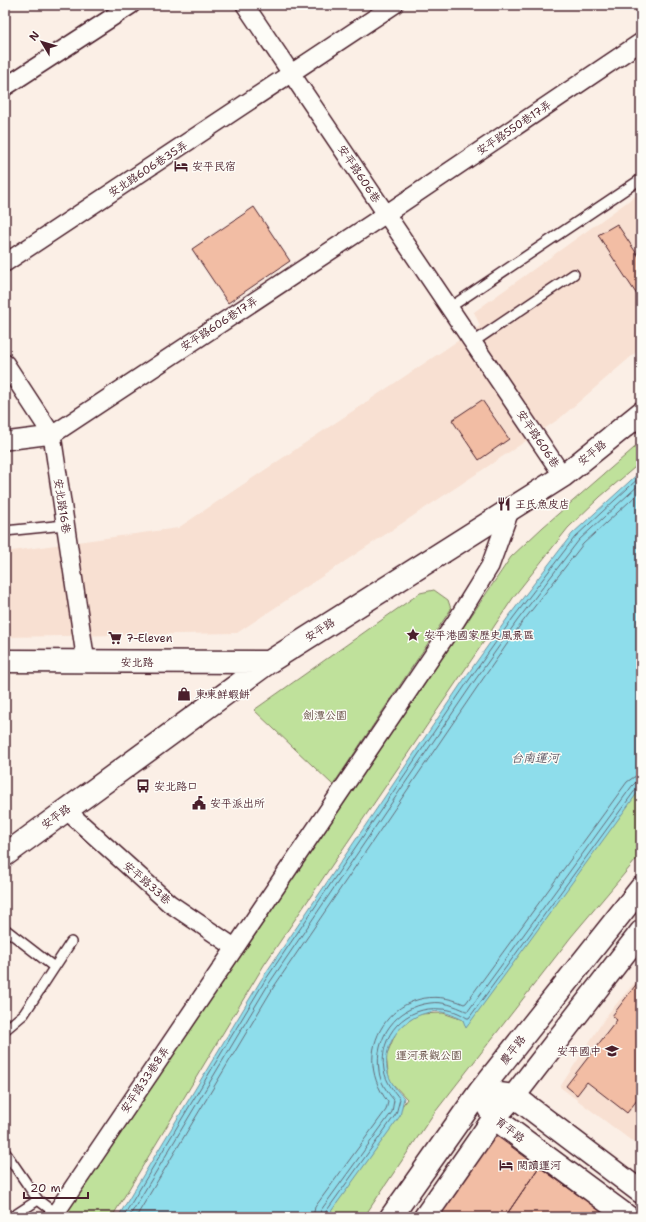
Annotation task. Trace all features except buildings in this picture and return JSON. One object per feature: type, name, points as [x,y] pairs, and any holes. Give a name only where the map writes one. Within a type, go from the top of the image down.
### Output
[{"type":"street","points":[[5,87],[131,5]]},
{"type":"street","name":"安平路606巷","points":[[245,5],[563,476]]},
{"type":"street","name":"安北路606巷35弄","points":[[5,263],[394,5]]},
{"type":"street","name":"安平路550巷17弄","points":[[386,214],[641,42]]},
{"type":"street","name":"安平路606巷17弄","points":[[52,435],[386,214]]},
{"type":"street","name":"安北路16巷","points":[[5,363],[52,435],[86,662]]},
{"type":"street","name":"安平路","points":[[5,855],[269,662],[563,476],[641,413]]},
{"type":"street","points":[[5,441],[52,435]]},
{"type":"street","name":"安平路33巷8弄","points":[[54,1215],[456,621],[490,566],[511,508]]},
{"type":"street","name":"安北路","points":[[5,661],[269,662]]},
{"type":"street","name":"安平路33巷","points":[[66,810],[169,903],[234,948]]},
{"type":"street","name":"慶平路","points":[[391,1217],[480,1091],[641,888]]},
{"type":"street","points":[[425,1217],[494,1118],[514,1096],[641,932]]},
{"type":"street","points":[[480,1091],[514,1096],[641,1192]]},
{"type":"street","name":"育平路","points":[[480,1091],[494,1118],[628,1217]]},
{"type":"lane","points":[[449,308],[641,179]]},
{"type":"lane","points":[[472,343],[574,274]]},
{"type":"lane","points":[[5,531],[66,525]]},
{"type":"lane","points":[[5,929],[54,967]]},
{"type":"lane","points":[[5,1030],[24,1014],[70,942]]},
{"type":"lane","points":[[5,1152],[38,1200],[54,1215]]},
{"type":"lane","points":[[12,1217],[38,1200]]},
{"type":"shaded area","points":[[641,192],[641,348],[559,419],[237,633],[5,637],[5,552],[178,528],[480,326],[474,312]]},
{"type":"shaded area","name":"安平國中","points":[[641,975],[641,1148],[560,1087],[607,1015]]},
{"type":"green space","points":[[641,442],[641,462],[600,497],[568,528],[515,595],[264,965],[112,1217],[64,1217],[511,557],[543,527]]},
{"type":"green space","name":"劍潭公園","points":[[434,590],[448,600],[451,609],[333,785],[254,710],[420,593]]},
{"type":"green space","name":"運河景觀公園","points":[[641,787],[641,854],[571,937],[432,1116],[364,1217],[325,1217],[407,1099],[389,1080],[386,1056],[397,1030],[418,1014],[443,1013],[463,1020]]},
{"type":"water","name":"台南運河","points":[[641,471],[641,788],[466,1028],[463,1020],[455,1016],[447,1013],[431,1012],[419,1015],[408,1021],[399,1030],[392,1040],[388,1051],[387,1062],[388,1074],[396,1089],[404,1098],[400,1116],[327,1217],[118,1217],[261,980],[465,678],[509,616],[572,534]]},
{"type":"place","name":"安平民宿","points":[[181,166]]},
{"type":"place","name":"王氏魚皮店","points":[[504,504]]},
{"type":"place","name":"安平港國家歷史風景區","points":[[413,635]]},
{"type":"place","name":"7-Eleven","points":[[115,638]]},
{"type":"place","name":"東東鮮蝦餅","points":[[184,694]]},
{"type":"place","name":"安北路口","points":[[143,786]]},
{"type":"place","name":"安平派出所","points":[[199,803]]},
{"type":"place","name":"安平國中","points":[[612,1051]]},
{"type":"place","name":"閱讀運河","points":[[506,1165]]}]
